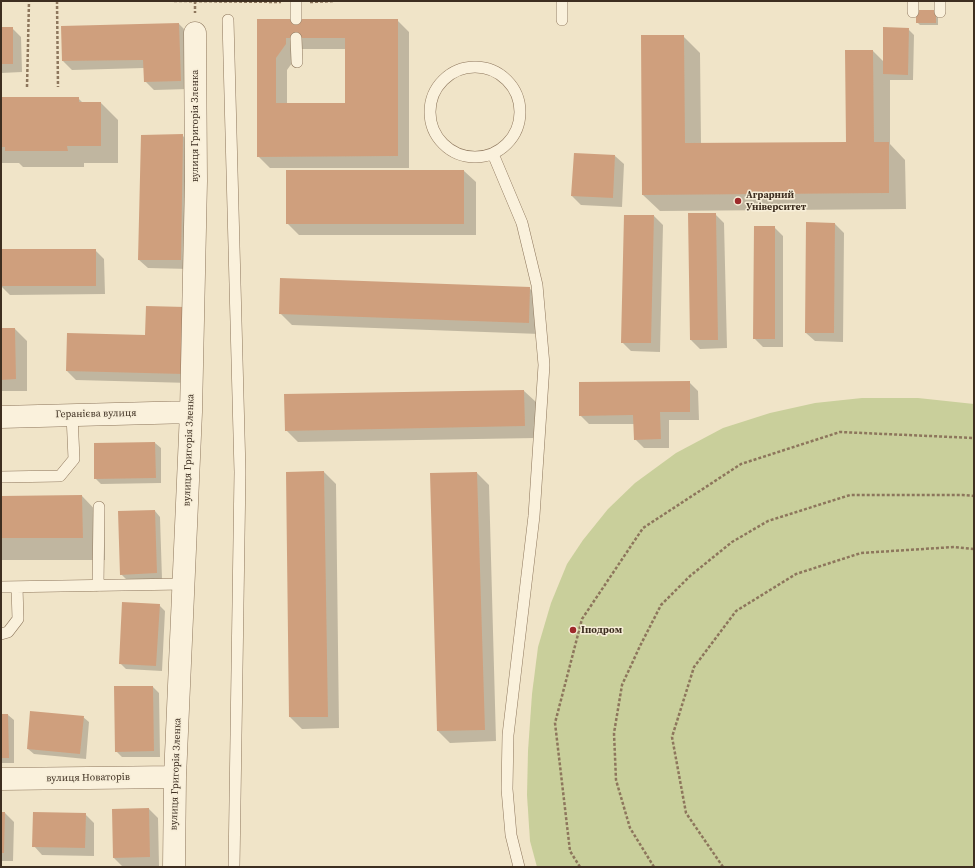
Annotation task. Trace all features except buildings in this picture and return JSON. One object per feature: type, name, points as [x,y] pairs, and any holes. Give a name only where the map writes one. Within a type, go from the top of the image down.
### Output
[{"type":"street","name":"вулиця Григорія Зленка","points":[[174,867],[175,777],[191,412],[196,181],[195,33]]},
{"type":"street","name":"Геранієва вулиця","points":[[1,417],[191,412]]},
{"type":"street","name":"вулиця Новаторів","points":[[1,780],[175,777]]},
{"type":"lane","points":[[296,1],[296,19]]},
{"type":"lane","points":[[562,1],[562,20]]},
{"type":"lane","points":[[228,20],[240,472],[234,867]]},
{"type":"lane","points":[[296,38],[296,62]]},
{"type":"lane","points":[[480,67],[502,76],[517,94],[520,118],[511,139],[493,154],[469,158],[447,149],[433,130],[430,107],[435,92],[438,85],[456,70],[480,67]]},
{"type":"lane","points":[[493,154],[522,223],[537,285],[544,365],[534,516],[508,736],[507,790],[511,835],[519,867]]},
{"type":"lane","points":[[1,477],[60,476],[74,459],[72,415]]},
{"type":"lane","points":[[98,586],[99,507]]},
{"type":"lane","points":[[1,587],[183,584]]},
{"type":"lane","points":[[1,634],[8,632],[18,619],[17,587]]},
{"type":"path","points":[[27,87],[28,1]]},
{"type":"path","points":[[57,1],[58,87]]},
{"type":"path","points":[[174,1],[335,1]]},
{"type":"path","points":[[580,867],[570,851],[555,723],[582,619],[643,528],[741,464],[840,432],[974,438]]},
{"type":"path","points":[[654,867],[630,828],[616,780],[614,733],[622,685],[661,605],[690,576],[732,542],[768,521],[850,495],[974,496]]},
{"type":"path","points":[[723,867],[686,813],[672,737],[694,667],[736,611],[796,574],[861,552],[954,547],[974,549]]},
{"type":"green space","points":[[862,398],[918,398],[974,404],[974,867],[537,867],[530,841],[527,795],[532,694],[538,647],[551,603],[567,564],[583,540],[608,509],[635,483],[676,453],[723,428],[770,413],[815,403]]},
{"type":"place","name":"Аграрний Університет","points":[[738,201]]},
{"type":"place","name":"Іподром","points":[[573,630]]}]
